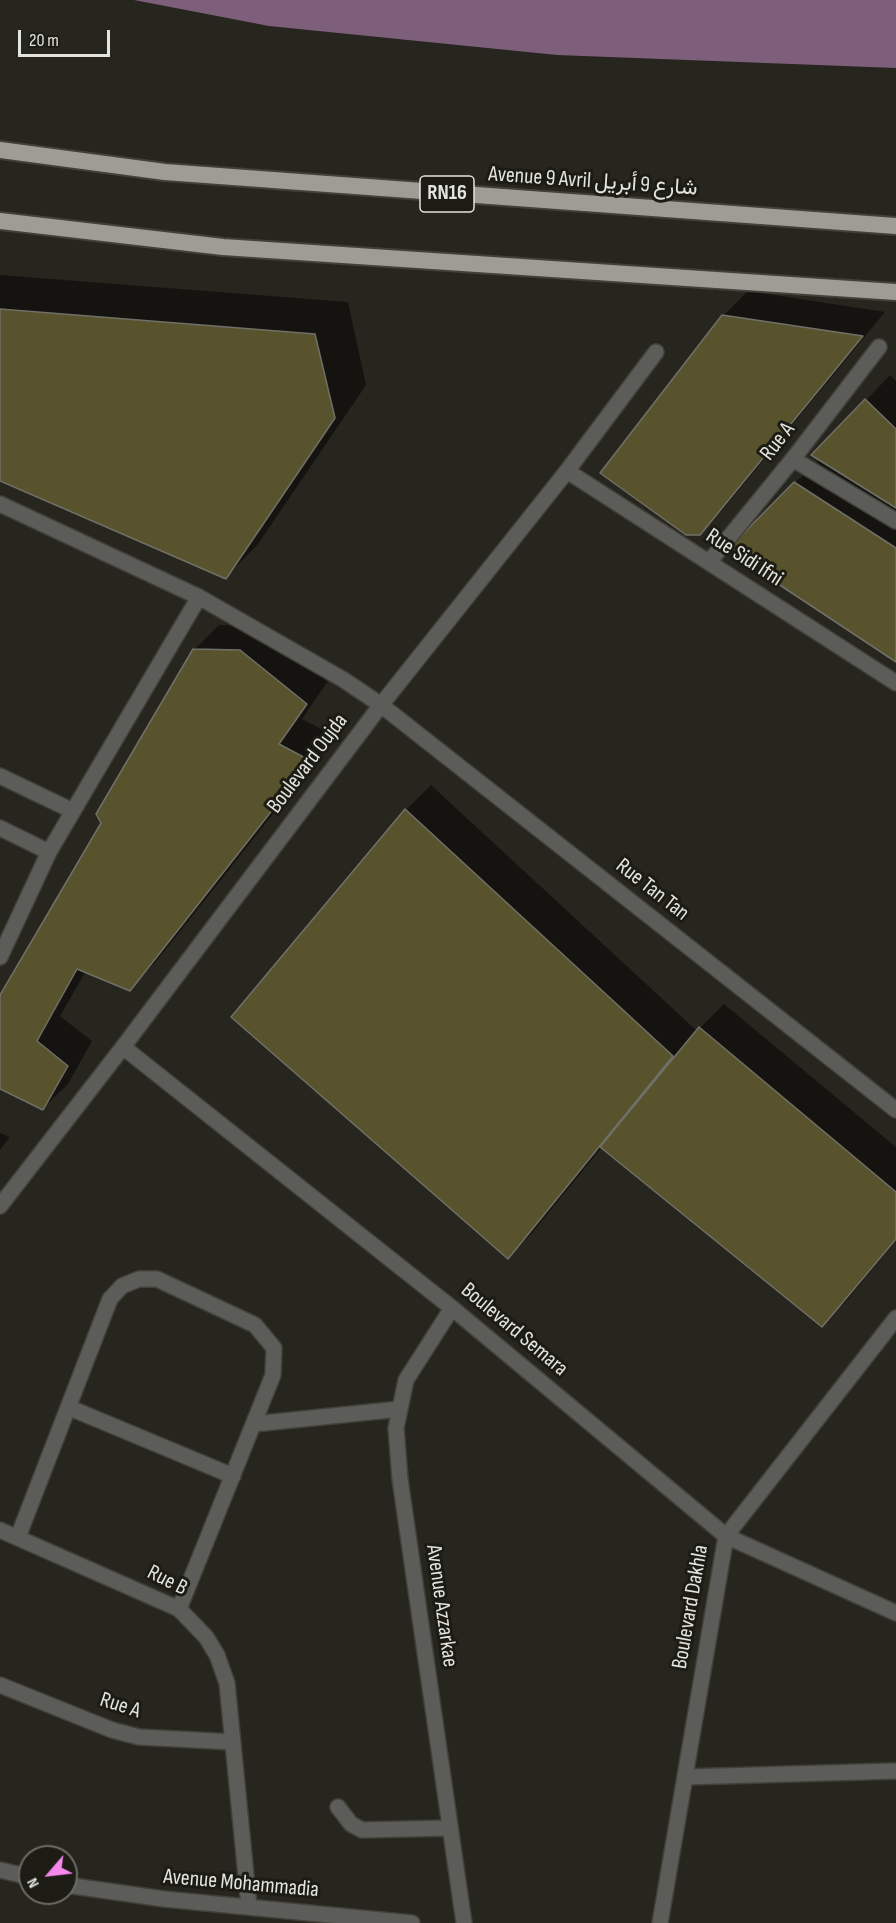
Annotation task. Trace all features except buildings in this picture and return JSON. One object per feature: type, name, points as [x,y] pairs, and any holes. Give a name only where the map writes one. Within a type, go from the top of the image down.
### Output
[{"type":"highway","name":"Avenue 9 Avril شارع 9 أبريل","points":[[0,150],[165,172],[896,226]]},
{"type":"highway","points":[[0,221],[223,247],[896,292]]},
{"type":"street","name":"Rue A","points":[[709,562],[793,459],[879,347]]},
{"type":"street","name":"Boulevard Oujda","points":[[0,1206],[381,705],[567,471],[656,352]]},
{"type":"street","points":[[793,459],[896,521]]},
{"type":"street","name":"Rue Sidi Ifni","points":[[567,471],[896,684]]},
{"type":"street","name":"Rue Tan Tan","points":[[0,504],[199,597],[344,680],[381,705],[896,1110]]},
{"type":"street","points":[[0,957],[49,852],[199,597]]},
{"type":"street","points":[[0,776],[73,811]]},
{"type":"street","points":[[0,828],[49,852]]},
{"type":"street","name":"Boulevard Semara","points":[[123,1047],[452,1308],[726,1536],[896,1613]]},
{"type":"street","points":[[18,1538],[70,1408],[110,1299],[122,1286],[130,1282],[139,1279],[157,1279],[255,1325],[274,1348],[273,1374],[179,1610]]},
{"type":"street","name":"Avenue Azzarkae","points":[[452,1308],[406,1380],[396,1428],[400,1479],[464,1923]]},
{"type":"street","name":"Boulevard Dakhla","points":[[660,1923],[726,1536],[896,1318]]},
{"type":"street","points":[[70,1408],[233,1476]]},
{"type":"street","points":[[254,1424],[400,1409]]},
{"type":"street","name":"Rue B","points":[[0,1530],[179,1610],[206,1637],[217,1655],[227,1683],[249,1906]]},
{"type":"street","name":"Rue A","points":[[0,1684],[112,1730],[139,1737],[233,1742]]},
{"type":"street","points":[[685,1777],[896,1771]]},
{"type":"street","points":[[338,1806],[351,1824],[362,1830],[450,1828]]},
{"type":"street","points":[[0,1870],[18,1874]]},
{"type":"street","name":"Avenue Mohammadia","points":[[78,1887],[164,1899],[412,1923]]},
{"type":"shaded area","points":[[134,0],[896,0],[896,68],[557,55],[269,26]]}]
